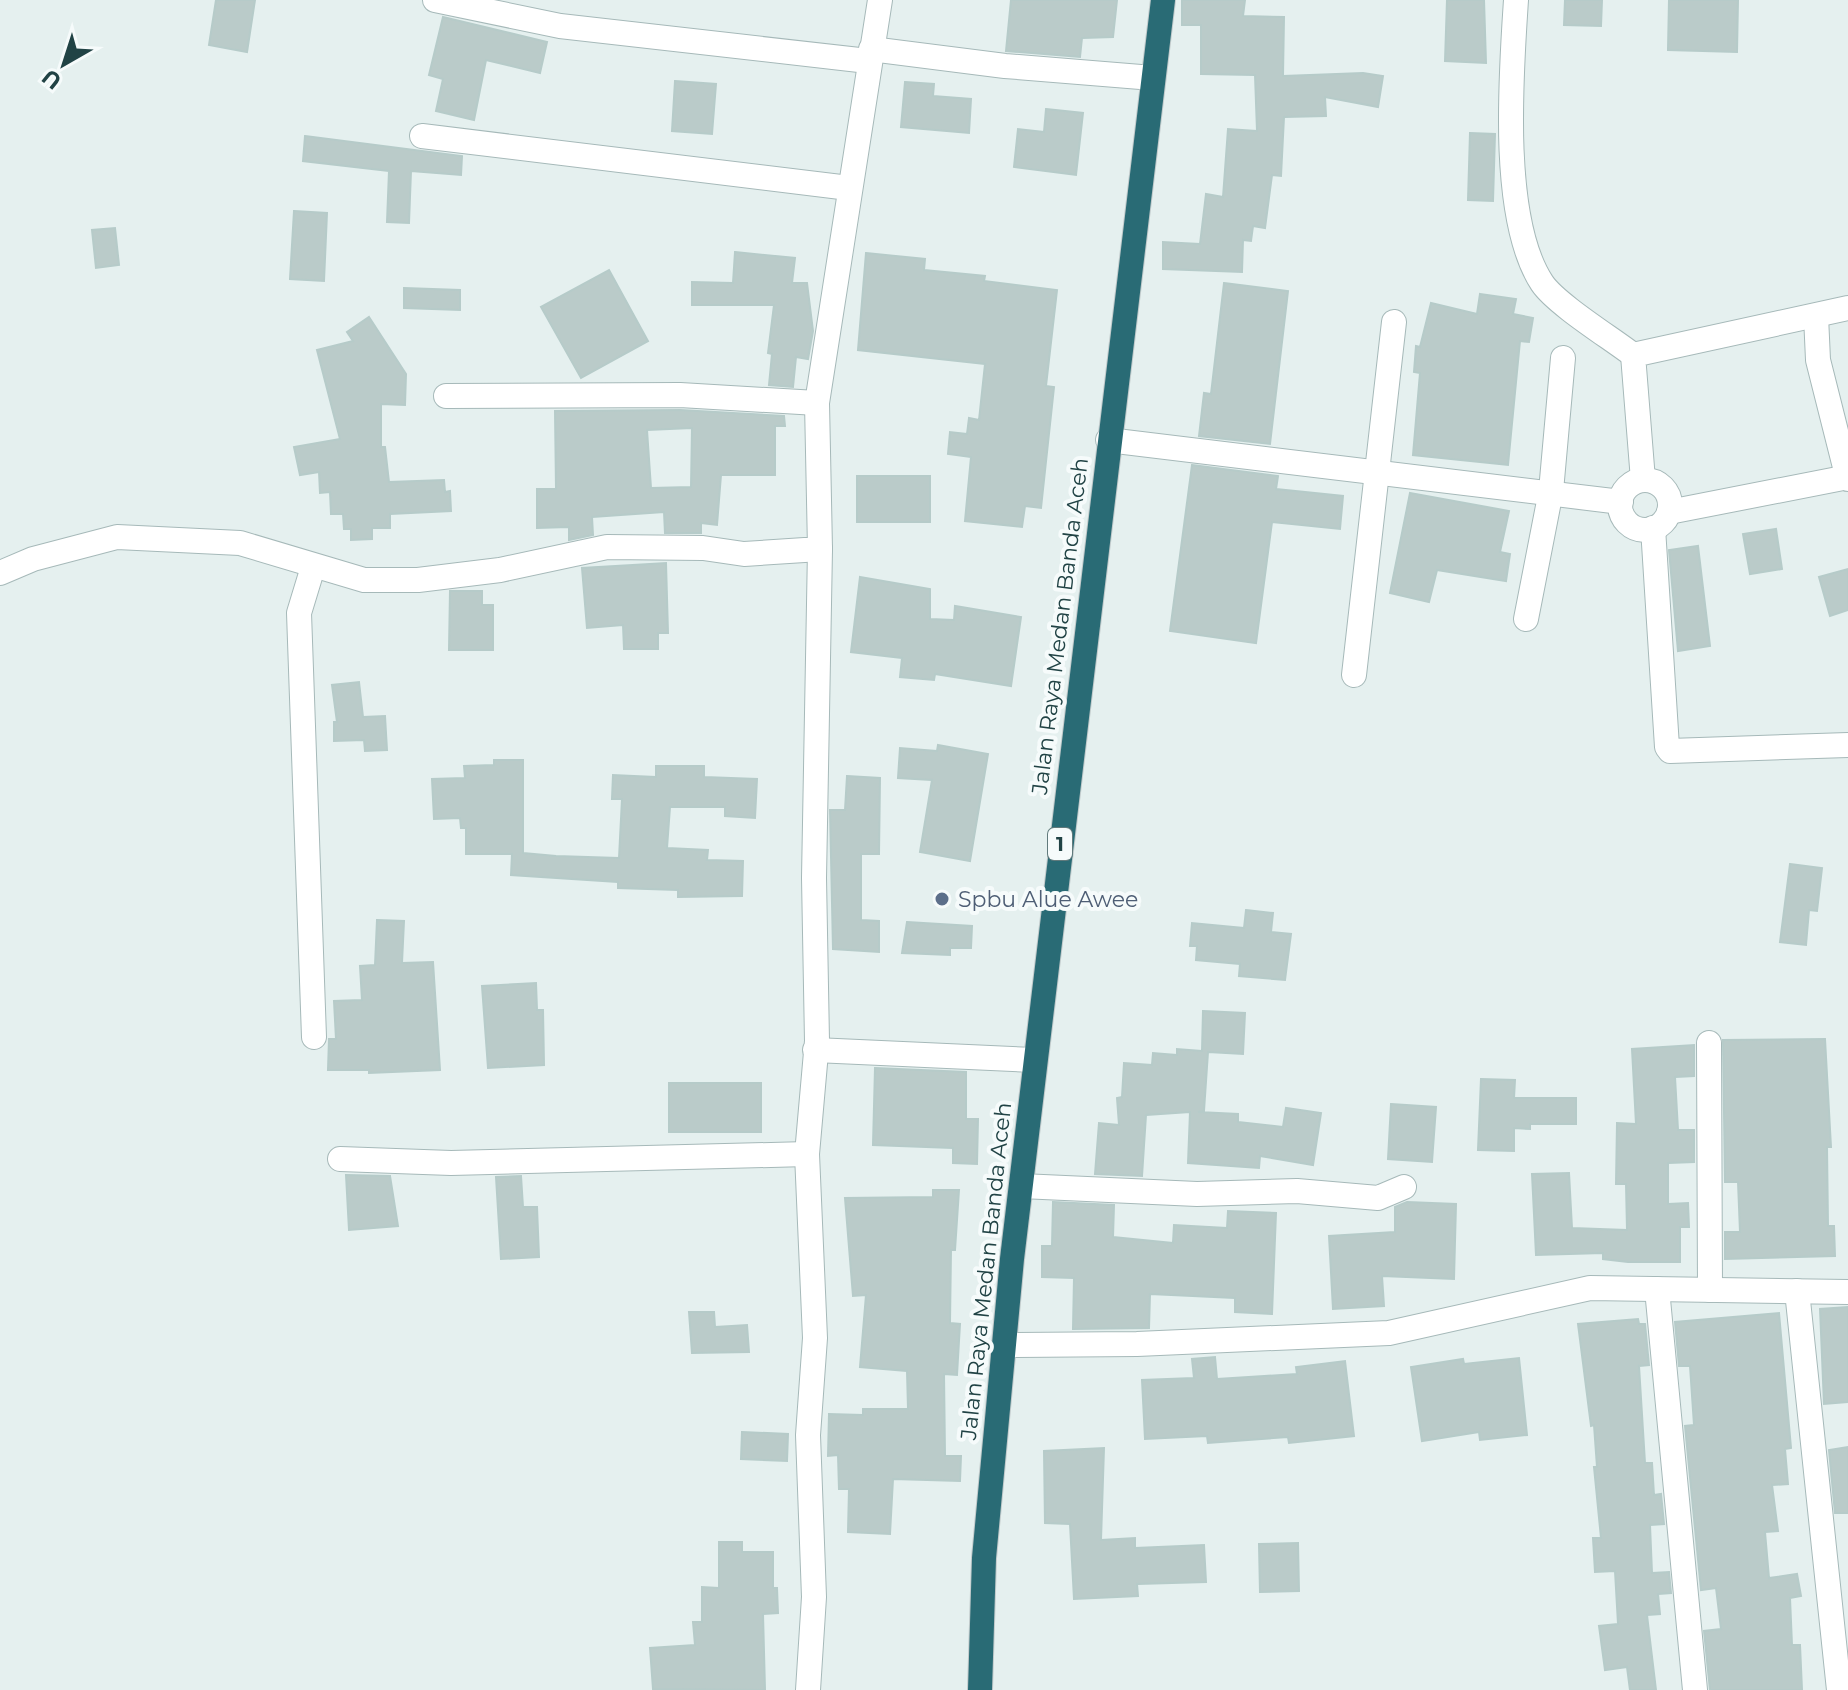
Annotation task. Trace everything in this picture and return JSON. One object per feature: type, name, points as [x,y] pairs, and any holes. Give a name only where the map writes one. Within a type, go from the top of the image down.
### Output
[{"type":"highway","name":"Jalan Raya Medan Banda Aceh","points":[[980,1690],[984,1558],[1034,1060],[1163,0]]},
{"type":"street","points":[[435,0],[517,9],[560,26],[1153,78]]},
{"type":"street","points":[[808,1690],[814,1597],[808,1435],[815,1338],[807,1154],[815,1050],[820,549],[817,403],[880,0]]},
{"type":"street","points":[[1516,0],[1512,75],[1521,234],[1543,283],[1633,355],[1643,480]]},
{"type":"street","points":[[422,136],[849,188]]},
{"type":"street","points":[[1633,355],[1848,308]]},
{"type":"street","points":[[1816,316],[1818,360],[1848,478],[1661,520],[1630,524],[1621,510],[1628,487],[1643,480],[1665,489],[1661,520],[1667,747],[1670,751],[1848,745]]},
{"type":"street","points":[[1354,675],[1394,322]]},
{"type":"street","points":[[1526,619],[1551,491],[1563,358]]},
{"type":"street","points":[[446,396],[680,395],[817,403]]},
{"type":"street","points":[[1108,440],[1551,491],[1621,502]]},
{"type":"street","points":[[0,573],[33,559],[117,537],[240,543],[364,580],[418,580],[500,570],[607,547],[703,548],[744,554],[820,549]]},
{"type":"street","points":[[313,567],[299,613],[314,1037]]},
{"type":"street","points":[[1709,1043],[1710,1290]]},
{"type":"street","points":[[815,1050],[1034,1060]]},
{"type":"street","points":[[340,1159],[451,1163],[807,1154]]},
{"type":"street","points":[[1021,1186],[1197,1194],[1297,1191],[1378,1198],[1404,1187]]},
{"type":"street","points":[[1004,1345],[1137,1344],[1389,1333],[1590,1288],[1848,1292]]},
{"type":"street","points":[[1657,1289],[1695,1690]]},
{"type":"street","points":[[1797,1291],[1839,1690]]},
{"type":"building","points":[[216,0],[255,0],[247,52],[209,45]]},
{"type":"building","points":[[1011,0],[1117,0],[1113,37],[1082,38],[1080,57],[1006,51]]},
{"type":"building","points":[[1182,0],[1245,0],[1243,16],[1284,17],[1283,76],[1363,73],[1383,76],[1378,107],[1325,97],[1326,116],[1284,117],[1281,176],[1272,175],[1265,228],[1253,226],[1251,241],[1243,240],[1242,272],[1163,269],[1163,242],[1200,244],[1206,194],[1223,197],[1228,129],[1257,131],[1255,75],[1201,74],[1201,25],[1182,25]]},
{"type":"building","points":[[1447,0],[1484,0],[1486,63],[1445,61]]},
{"type":"building","points":[[1565,0],[1602,0],[1601,26],[1564,25]]},
{"type":"building","points":[[1669,0],[1738,0],[1737,52],[1668,50]]},
{"type":"building","points":[[443,17],[547,42],[540,73],[486,60],[474,120],[436,111],[443,79],[429,75]]},
{"type":"building","points":[[675,81],[716,84],[712,134],[672,131]]},
{"type":"building","points":[[905,82],[934,84],[933,96],[971,99],[969,133],[901,127]]},
{"type":"building","points":[[1046,109],[1083,113],[1076,175],[1014,167],[1018,129],[1044,132]]},
{"type":"building","points":[[1470,133],[1495,134],[1493,201],[1468,200]]},
{"type":"building","points":[[305,136],[462,156],[461,175],[411,171],[409,223],[387,222],[389,171],[303,161]]},
{"type":"building","points":[[294,211],[327,213],[324,281],[290,279]]},
{"type":"building","points":[[115,228],[119,265],[96,268],[92,230]]},
{"type":"building","points":[[735,252],[795,258],[792,283],[807,283],[813,331],[808,359],[796,357],[793,387],[769,385],[772,354],[768,353],[774,305],[692,305],[692,282],[733,283]]},
{"type":"building","points":[[866,253],[925,259],[924,270],[985,276],[984,281],[1057,290],[1046,386],[1054,387],[1041,508],[1025,506],[1022,527],[965,521],[971,457],[948,454],[950,432],[967,434],[969,418],[979,420],[985,364],[858,350]]},
{"type":"building","points":[[609,270],[648,341],[581,378],[541,307]]},
{"type":"building","points":[[1224,283],[1288,291],[1270,444],[1199,436],[1204,393],[1211,394]]},
{"type":"building","points":[[404,288],[460,290],[460,310],[404,308]]},
{"type":"building","points":[[1480,294],[1516,299],[1513,314],[1533,318],[1529,342],[1520,341],[1508,465],[1413,455],[1420,373],[1414,372],[1416,346],[1420,347],[1431,303],[1477,314]]},
{"type":"building","points":[[369,317],[406,374],[405,405],[381,404],[381,447],[385,447],[389,482],[444,480],[445,492],[450,491],[451,511],[390,514],[390,528],[372,528],[372,539],[351,540],[351,529],[344,529],[343,514],[331,514],[330,492],[320,493],[319,472],[300,475],[294,447],[340,439],[317,350],[353,341],[347,332]]},
{"type":"building","points":[[680,410],[784,416],[785,426],[775,426],[775,475],[721,475],[717,525],[701,523],[701,533],[665,533],[664,512],[592,517],[593,535],[569,540],[569,527],[537,528],[537,489],[556,489],[555,411]],"holes":[[[692,428],[691,487],[651,488],[647,430]]]},
{"type":"building","points":[[1192,465],[1278,476],[1276,489],[1343,496],[1340,529],[1272,522],[1256,643],[1170,631]]},
{"type":"building","points":[[857,476],[930,476],[930,522],[857,522]]},
{"type":"building","points":[[1410,493],[1509,511],[1500,552],[1510,554],[1506,581],[1437,570],[1429,602],[1390,593]]},
{"type":"building","points":[[1776,529],[1782,569],[1750,574],[1743,534]]},
{"type":"building","points":[[1698,546],[1710,646],[1678,651],[1669,550]]},
{"type":"building","points":[[666,563],[668,633],[658,633],[658,649],[624,649],[623,625],[587,628],[582,568]]},
{"type":"building","points":[[1848,569],[1848,610],[1830,616],[1819,577]]},
{"type":"building","points":[[860,577],[930,589],[930,619],[954,620],[955,606],[1021,617],[1011,686],[935,674],[934,680],[900,677],[902,658],[851,652]]},
{"type":"building","points":[[450,591],[482,591],[482,605],[493,605],[493,650],[449,650]]},
{"type":"building","points":[[359,682],[363,717],[385,716],[387,750],[365,751],[364,740],[334,741],[334,722],[337,722],[332,685]]},
{"type":"building","points":[[938,745],[988,754],[970,861],[920,852],[932,780],[898,778],[900,748],[937,751]]},
{"type":"building","points":[[494,760],[523,760],[523,853],[556,856],[619,858],[622,799],[612,799],[613,775],[656,777],[656,766],[704,766],[704,777],[757,779],[755,818],[725,816],[725,807],[670,807],[667,848],[708,850],[707,860],[743,861],[742,896],[678,897],[678,890],[618,888],[618,882],[511,875],[512,854],[466,854],[466,828],[461,828],[460,818],[434,819],[432,779],[465,778],[464,766],[494,765]]},
{"type":"building","points":[[847,776],[880,778],[879,854],[861,854],[861,920],[879,921],[879,952],[833,949],[830,810],[845,810]]},
{"type":"building","points":[[1790,864],[1822,868],[1817,911],[1809,910],[1806,945],[1780,942]]},
{"type":"building","points":[[1246,910],[1273,913],[1271,932],[1291,934],[1285,980],[1239,976],[1240,964],[1196,960],[1197,946],[1190,946],[1192,923],[1244,928]]},
{"type":"building","points":[[377,920],[404,921],[402,963],[433,962],[440,1070],[369,1073],[369,1070],[328,1070],[329,1039],[336,1039],[334,1001],[362,1000],[360,966],[375,965]]},
{"type":"building","points":[[907,922],[972,926],[971,948],[950,948],[950,955],[902,953]]},
{"type":"building","points":[[536,983],[537,1010],[543,1010],[544,1065],[488,1068],[482,986]]},
{"type":"building","points":[[1203,1011],[1245,1013],[1243,1054],[1208,1052],[1204,1111],[1198,1112],[1238,1114],[1238,1122],[1283,1127],[1286,1108],[1321,1113],[1313,1165],[1260,1156],[1259,1168],[1188,1163],[1190,1112],[1146,1115],[1142,1176],[1095,1174],[1099,1123],[1119,1125],[1117,1098],[1122,1097],[1124,1063],[1152,1065],[1153,1053],[1177,1055],[1177,1049],[1202,1051]]},
{"type":"building","points":[[1825,1039],[1831,1147],[1827,1147],[1828,1226],[1834,1226],[1835,1256],[1725,1259],[1725,1232],[1740,1232],[1738,1182],[1725,1182],[1723,1040]]},
{"type":"building","points":[[1694,1045],[1694,1076],[1675,1077],[1678,1130],[1694,1130],[1694,1162],[1668,1163],[1668,1204],[1688,1203],[1689,1227],[1680,1227],[1680,1262],[1628,1262],[1603,1259],[1603,1253],[1536,1255],[1532,1174],[1569,1173],[1572,1228],[1627,1230],[1626,1184],[1616,1184],[1617,1123],[1636,1124],[1632,1049]]},
{"type":"building","points":[[875,1068],[966,1072],[966,1119],[978,1119],[977,1164],[953,1163],[953,1148],[873,1145]]},
{"type":"building","points":[[1481,1079],[1515,1080],[1514,1098],[1576,1098],[1576,1124],[1530,1124],[1530,1129],[1514,1128],[1514,1151],[1478,1150]]},
{"type":"building","points":[[669,1083],[761,1083],[761,1132],[669,1132]]},
{"type":"building","points":[[1391,1104],[1436,1107],[1432,1162],[1388,1159]]},
{"type":"building","points":[[346,1175],[390,1176],[398,1226],[349,1230]]},
{"type":"building","points":[[521,1176],[523,1207],[537,1207],[539,1257],[501,1259],[496,1177]]},
{"type":"building","points":[[933,1190],[959,1190],[955,1250],[951,1250],[950,1323],[960,1324],[957,1375],[944,1374],[945,1456],[961,1456],[960,1481],[893,1479],[890,1534],[848,1532],[849,1489],[839,1489],[838,1455],[828,1456],[829,1414],[863,1415],[863,1409],[908,1409],[907,1371],[860,1367],[866,1295],[853,1296],[845,1198],[933,1197]]},
{"type":"building","points":[[1053,1202],[1114,1205],[1113,1237],[1173,1243],[1174,1225],[1227,1228],[1228,1211],[1276,1213],[1272,1314],[1235,1312],[1235,1298],[1150,1294],[1149,1328],[1073,1329],[1074,1278],[1042,1277],[1042,1246],[1052,1246]]},
{"type":"building","points":[[1407,1202],[1456,1204],[1454,1279],[1382,1276],[1384,1306],[1333,1309],[1329,1236],[1395,1232],[1395,1207]]},
{"type":"building","points":[[1848,1307],[1848,1402],[1824,1404],[1820,1309]]},
{"type":"building","points":[[689,1312],[714,1312],[715,1327],[747,1325],[749,1352],[692,1353]]},
{"type":"building","points":[[1779,1313],[1791,1448],[1785,1449],[1788,1484],[1772,1485],[1778,1531],[1765,1532],[1769,1578],[1797,1574],[1801,1596],[1790,1598],[1792,1645],[1800,1645],[1802,1690],[1710,1690],[1704,1631],[1721,1629],[1716,1588],[1701,1590],[1685,1426],[1694,1425],[1690,1366],[1679,1366],[1675,1322]]},
{"type":"building","points":[[1638,1319],[1639,1324],[1645,1324],[1649,1365],[1639,1366],[1645,1463],[1652,1463],[1654,1495],[1661,1494],[1664,1524],[1650,1525],[1652,1573],[1669,1572],[1671,1593],[1658,1594],[1660,1614],[1647,1615],[1656,1690],[1630,1690],[1627,1667],[1605,1670],[1599,1626],[1618,1624],[1615,1571],[1595,1572],[1593,1538],[1601,1538],[1594,1467],[1597,1467],[1594,1425],[1591,1426],[1578,1324]]},
{"type":"building","points":[[1215,1357],[1217,1379],[1297,1374],[1296,1367],[1345,1361],[1354,1436],[1289,1443],[1288,1437],[1208,1443],[1207,1436],[1145,1439],[1142,1380],[1194,1378],[1192,1359]]},
{"type":"building","points":[[1519,1358],[1527,1435],[1480,1440],[1479,1432],[1422,1441],[1411,1367],[1463,1359],[1464,1364]]},
{"type":"building","points":[[742,1432],[788,1434],[787,1461],[741,1459]]},
{"type":"building","points":[[1848,1447],[1848,1513],[1835,1513],[1829,1450]]},
{"type":"building","points":[[1104,1448],[1101,1540],[1135,1538],[1135,1548],[1204,1545],[1206,1582],[1137,1584],[1138,1596],[1074,1599],[1070,1524],[1045,1523],[1044,1451]]},
{"type":"building","points":[[719,1542],[742,1542],[742,1552],[773,1552],[773,1588],[777,1588],[778,1613],[763,1614],[765,1690],[653,1689],[650,1648],[695,1645],[693,1622],[702,1622],[702,1587],[719,1588]]},
{"type":"building","points":[[1298,1543],[1299,1591],[1260,1592],[1259,1544]]},
{"type":"place","name":"Spbu Alue Awee","points":[[942,899]]}]
